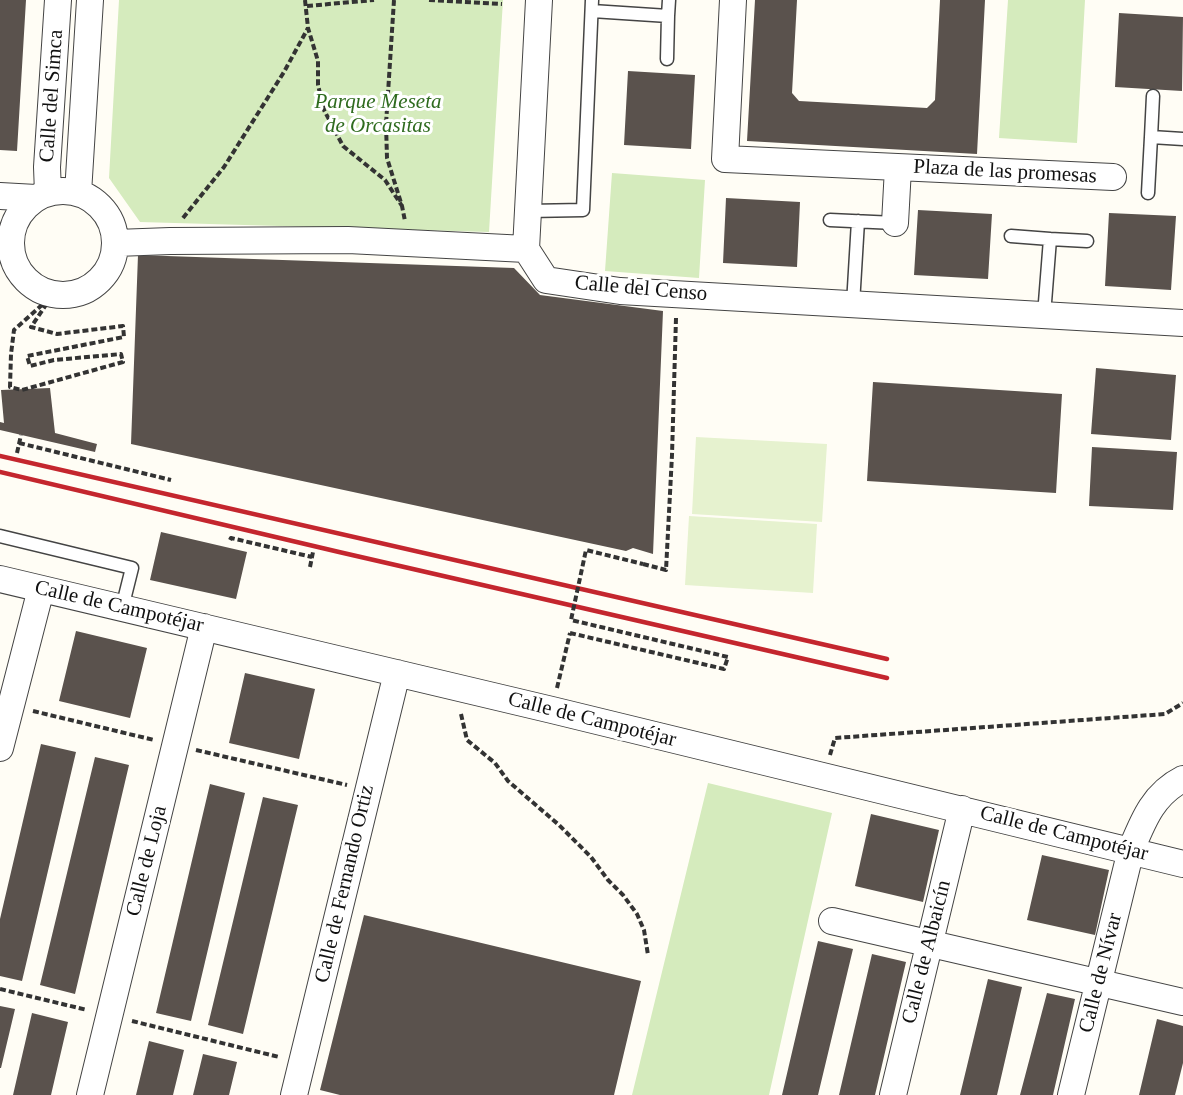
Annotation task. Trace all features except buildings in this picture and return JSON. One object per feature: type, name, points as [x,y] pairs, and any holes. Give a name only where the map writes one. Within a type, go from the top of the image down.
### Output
[{"type":"street","name":"Calle del Simca","points":[[58,0],[47,167],[42,196],[63,190],[78,193],[90,0]]},
{"type":"street","points":[[116,243],[348,240],[526,249],[539,0]]},
{"type":"street","name":"Plaza de las promesas","points":[[733,0],[725,159],[1113,177]]},
{"type":"street","name":"Plaza de las promesas","points":[[895,223],[898,168]]},
{"type":"street","points":[[42,196],[24,208],[16,220],[11,235],[10,250],[17,271],[32,287],[52,296],[71,296],[88,290],[103,278],[113,262],[116,243],[111,221],[98,204],[78,193]]},
{"type":"street","points":[[0,196],[42,196]]},
{"type":"street","name":"Calle del Censo","points":[[526,249],[546,280],[620,291],[1183,323]]},
{"type":"street","name":"Calle de Campotéjar","points":[[0,579],[552,710],[1183,864]]},
{"type":"street","points":[[0,748],[41,589]]},
{"type":"street","name":"Calle de Loja","points":[[90,1095],[204,627]]},
{"type":"street","name":"Calle de Fernando Ortiz","points":[[294,1095],[397,673]]},
{"type":"street","name":"Calle de Nívar","points":[[1071,1095],[1131,850],[1154,801],[1171,785],[1183,780]]},
{"type":"street","name":"Calle de Albaicín","points":[[892,1095],[962,809]]},
{"type":"street","points":[[832,921],[1183,1002]]},
{"type":"lane","points":[[667,59],[669,0]]},
{"type":"lane","points":[[528,211],[583,210],[592,5],[668,16]]},
{"type":"lane","points":[[1148,193],[1153,96]]},
{"type":"lane","points":[[1151,137],[1183,139]]},
{"type":"lane","points":[[830,220],[895,223]]},
{"type":"lane","points":[[853,304],[858,221]]},
{"type":"lane","points":[[1011,236],[1087,241]]},
{"type":"lane","points":[[1044,315],[1050,239]]},
{"type":"lane","points":[[0,536],[132,568],[122,608]]},
{"type":"path","points":[[305,0],[308,28],[318,61],[318,85],[324,110],[343,146],[385,180],[402,206]]},
{"type":"path","points":[[307,6],[374,0]]},
{"type":"path","points":[[394,0],[386,124],[387,158],[407,230]]},
{"type":"path","points":[[429,0],[502,4]]},
{"type":"path","points":[[170,241],[185,215],[224,167],[284,72],[308,28]]},
{"type":"path","points":[[552,710],[570,633],[724,669],[728,657],[571,620],[586,550],[666,570],[672,455],[676,293]]},
{"type":"path","points":[[52,296],[31,327],[57,334],[123,326],[124,336],[27,356],[30,366],[54,360],[121,354],[123,362],[22,390],[10,387],[10,354],[14,330],[52,296]]},
{"type":"path","points":[[17,453],[21,435]]},
{"type":"path","points":[[19,443],[171,480]]},
{"type":"path","points":[[230,540],[231,538],[312,554],[310,567]]},
{"type":"path","points":[[455,687],[467,740],[495,763],[508,781],[591,857],[637,914],[644,930],[648,955]]},
{"type":"path","points":[[824,776],[835,738],[1165,714],[1183,703]]},
{"type":"path","points":[[10,705],[368,789]]},
{"type":"path","points":[[0,989],[303,1062]]},
{"type":"green space","name":"Parque Meseta de Orcasitas","points":[[119,0],[503,0],[489,232],[140,222],[109,178]]},
{"type":"green space","points":[[1008,0],[1085,0],[1077,143],[999,138]]},
{"type":"green space","points":[[612,173],[705,180],[699,278],[605,271]]},
{"type":"green space","points":[[696,437],[827,444],[822,522],[692,514]]},
{"type":"green space","points":[[689,516],[817,524],[813,593],[685,585]]},
{"type":"green space","points":[[708,783],[832,813],[769,1095],[632,1095]]},
{"type":"railway","points":[[0,456],[887,659]]},
{"type":"railway","points":[[0,472],[887,678]]}]
